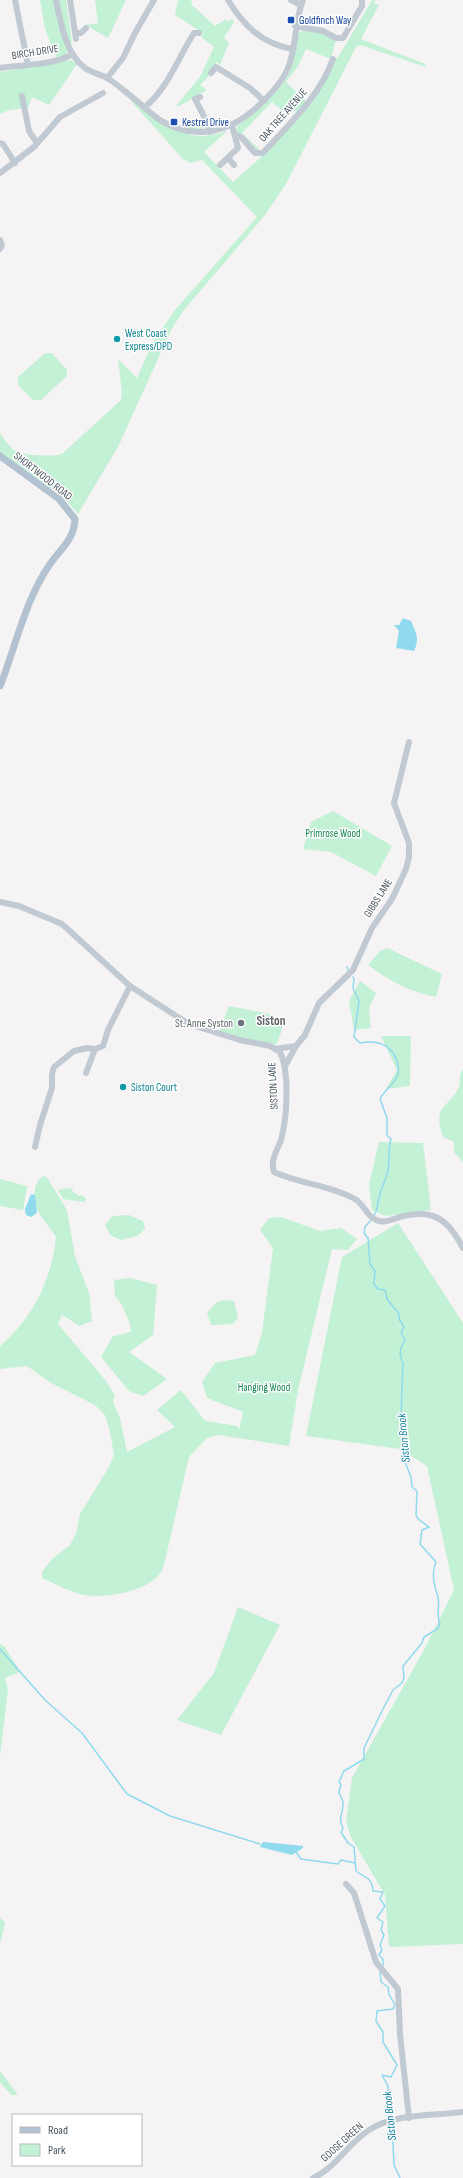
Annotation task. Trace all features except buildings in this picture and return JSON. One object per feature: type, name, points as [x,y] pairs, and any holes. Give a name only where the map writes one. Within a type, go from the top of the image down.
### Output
[{"type":"main road","name":"SHORTWOOD ROAD","points":[[0,456],[59,499],[75,519],[74,530],[69,542],[51,563],[34,593],[0,686]]},
{"type":"street","points":[[15,0],[28,64]]},
{"type":"street","points":[[56,0],[63,32],[72,54],[86,69],[107,78],[159,119],[173,126],[191,132],[210,132],[232,125],[251,113],[264,101],[284,76],[288,68],[293,49],[295,26],[302,2],[291,0]]},
{"type":"street","points":[[70,0],[76,36],[86,28]]},
{"type":"street","points":[[107,78],[123,58],[135,32],[154,0]]},
{"type":"street","points":[[228,0],[242,20],[257,35],[272,44],[293,49]]},
{"type":"street","points":[[295,26],[323,31],[336,38],[343,38],[362,6],[362,0]]},
{"type":"street","points":[[145,107],[153,101],[171,76],[194,33],[199,34]]},
{"type":"street","name":"BIRCH DRIVE","points":[[0,68],[67,57],[72,54]]},
{"type":"street","name":"OAK TREE AVENUE","points":[[236,135],[240,137],[255,153],[263,153],[314,96],[328,74],[334,59]]},
{"type":"street","points":[[211,73],[216,67],[250,88],[264,101]]},
{"type":"street","points":[[0,173],[15,163],[37,143],[60,117],[103,94]]},
{"type":"street","points":[[22,96],[29,131],[37,143]]},
{"type":"street","points":[[200,97],[195,99],[206,120],[210,132]]},
{"type":"street","points":[[220,165],[238,148],[236,135],[232,125]]},
{"type":"street","points":[[0,143],[3,144],[15,163]]},
{"type":"street","points":[[228,158],[234,165]]},
{"type":"street","points":[[0,240],[2,245],[0,249]]},
{"type":"street","name":"GIBBS LANE","points":[[285,1066],[296,1046],[305,1035],[319,1003],[353,970],[372,928],[392,899],[406,869],[409,854],[409,843],[394,803],[409,742]]},
{"type":"street","name":"SISTON LANE","points":[[0,902],[19,906],[62,924],[130,986],[195,1026],[275,1048],[280,1052],[285,1066],[285,1120],[272,1166],[274,1172],[339,1192],[357,1200],[373,1218],[386,1222],[402,1216],[422,1214],[436,1216],[453,1231],[463,1248]]},
{"type":"street","points":[[36,1147],[40,1125],[52,1088],[52,1074],[54,1067],[74,1051],[87,1048],[95,1049],[102,1046],[108,1030],[130,986]]},
{"type":"street","points":[[275,1048],[296,1046]]},
{"type":"street","points":[[86,1073],[95,1049]]},
{"type":"street","points":[[346,1884],[354,1893],[376,1962],[398,1989],[400,2034],[408,2118]]},
{"type":"street","name":"GOOSE GREEN","points":[[313,2178],[330,2167],[353,2143],[369,2130],[386,2122],[463,2112]]},
{"type":"green space","points":[[40,0],[66,0],[72,42],[66,55],[56,57],[45,29]]},
{"type":"green space","points":[[95,0],[126,0],[108,38],[86,25],[98,23]]},
{"type":"green space","points":[[178,0],[190,0],[193,3],[191,4],[215,26],[226,19],[228,22],[232,19],[234,22],[224,38],[229,43],[220,65],[217,62],[211,70],[212,73],[200,85],[207,90],[179,106],[176,106],[200,77],[214,47],[201,37],[203,33],[175,15]]},
{"type":"green space","points":[[372,0],[376,0],[374,4],[379,5],[361,39],[425,64],[426,67],[360,45],[356,47],[286,184],[265,215],[184,310],[171,330],[119,445],[78,514],[68,502],[0,453],[0,433],[5,441],[17,452],[40,455],[62,454],[121,400],[122,392],[118,359],[137,378],[153,342],[175,310],[257,217],[202,160],[190,163],[183,159],[131,101],[132,99],[165,124],[188,134],[200,136],[213,135],[228,130],[204,152],[233,182],[258,160],[294,121],[334,60],[339,56]]},
{"type":"green space","points":[[304,30],[323,34],[336,40],[331,59],[306,49],[298,66],[286,82],[306,101],[298,111],[290,111],[289,116],[272,102],[242,133],[261,151],[257,151],[237,133],[237,126],[253,114],[282,85],[292,63],[298,33]]},
{"type":"green space","points":[[71,60],[77,64],[49,105],[32,97],[28,108],[9,110],[0,114],[0,72]]},
{"type":"green space","points":[[203,121],[204,126],[201,131],[185,129]]},
{"type":"green space","points":[[45,353],[52,353],[67,370],[67,376],[41,400],[33,400],[18,385],[18,377]]},
{"type":"green space","name":"Primrose Wood","points":[[333,811],[392,846],[376,876],[331,852],[303,849],[311,822]]},
{"type":"green space","points":[[387,948],[442,974],[436,997],[417,992],[400,985],[368,965],[380,951]]},
{"type":"green space","points":[[360,981],[376,993],[369,1008],[371,1028],[354,1030],[349,1001]]},
{"type":"green space","points":[[229,1006],[270,1014],[271,1019],[282,1022],[282,1030],[276,1045],[247,1040],[219,1032]]},
{"type":"green space","points":[[381,1036],[411,1036],[410,1086],[386,1089],[397,1070]]},
{"type":"green space","points":[[463,1069],[463,1162],[454,1152],[454,1142],[443,1137],[439,1118],[440,1112],[459,1087]]},
{"type":"green space","points":[[379,1142],[423,1143],[431,1210],[385,1216],[372,1210],[369,1185]]},
{"type":"green space","name":"Hanging Wood","points":[[46,1176],[67,1210],[75,1256],[89,1293],[92,1321],[80,1326],[62,1315],[58,1324],[106,1381],[115,1395],[113,1402],[120,1418],[127,1452],[175,1427],[157,1410],[181,1390],[205,1421],[238,1426],[239,1430],[243,1412],[207,1398],[202,1382],[215,1363],[255,1355],[262,1333],[273,1248],[260,1230],[269,1218],[281,1217],[320,1231],[341,1228],[357,1239],[348,1250],[332,1249],[298,1390],[289,1446],[219,1435],[207,1438],[189,1457],[163,1569],[157,1577],[137,1589],[113,1595],[89,1596],[79,1594],[42,1578],[42,1572],[52,1559],[70,1545],[77,1531],[80,1514],[109,1467],[114,1455],[105,1415],[95,1405],[51,1383],[27,1366],[0,1369],[0,1346],[22,1323],[39,1297],[54,1253],[56,1237],[44,1221],[35,1201],[36,1185],[41,1178]]},
{"type":"green space","points":[[0,1179],[27,1186],[23,1210],[0,1206]]},
{"type":"green space","points":[[68,1188],[73,1189],[72,1191],[79,1196],[82,1195],[86,1199],[84,1202],[63,1199],[58,1190]]},
{"type":"green space","points":[[129,1215],[143,1221],[145,1229],[137,1236],[121,1240],[110,1235],[105,1225],[112,1216]]},
{"type":"green space","points":[[398,1223],[463,1323],[463,1944],[389,1947],[385,1895],[351,1837],[346,1822],[352,1778],[424,1650],[454,1590],[427,1466],[400,1449],[306,1436],[342,1257]]},
{"type":"green space","points":[[130,1278],[157,1285],[153,1335],[129,1352],[167,1379],[143,1396],[129,1391],[101,1357],[113,1336],[131,1332],[130,1324],[122,1305],[115,1296],[114,1280]]},
{"type":"green space","points":[[225,1300],[234,1301],[238,1318],[233,1324],[211,1325],[207,1313],[217,1302]]},
{"type":"green space","points":[[238,1607],[280,1625],[221,1735],[177,1720],[214,1673]]},
{"type":"green space","points":[[0,1644],[5,1647],[20,1672],[5,1678],[8,1690],[0,1756]]},
{"type":"green space","points":[[0,1918],[5,1922],[0,1944]]},
{"type":"green space","points":[[0,2071],[18,2095],[11,2095],[0,2082]]},
{"type":"water","points":[[403,618],[411,621],[416,633],[417,643],[414,651],[396,648],[399,631],[394,625],[399,625]]},
{"type":"water","points":[[31,1194],[35,1195],[37,1213],[31,1217],[26,1215],[25,1209]]},
{"type":"water","points":[[263,1842],[303,1846],[303,1848],[292,1855],[260,1847]]},
{"type":"waterway","name":"Siston Brook","points":[[353,977],[353,988],[359,1001],[354,1037],[360,1043],[372,1042],[383,1044],[394,1055],[397,1061],[398,1069],[397,1078],[380,1099],[387,1118],[387,1135],[391,1139],[389,1165],[374,1216]]},
{"type":"waterway","name":"Siston Brook","points":[[372,1219],[365,1227],[364,1233],[368,1238],[370,1264],[375,1271],[374,1284],[378,1289],[385,1290],[387,1299],[399,1314],[399,1319],[404,1327],[401,1333],[405,1340],[400,1354],[403,1363],[401,1417],[404,1428],[405,1462],[411,1477],[412,1487],[417,1491],[416,1515],[418,1519],[429,1527],[422,1530],[420,1544],[436,1562],[434,1566],[434,1580],[438,1597],[438,1618],[440,1624],[437,1629],[424,1637],[422,1643],[403,1666],[404,1678],[402,1683],[393,1690],[382,1711],[364,1748],[364,1759],[344,1771],[339,1782],[341,1784],[339,1792],[343,1802],[341,1818],[343,1828],[341,1832],[348,1843],[354,1847],[356,1871],[370,1880],[373,1891],[383,1892],[380,1899],[385,1906],[377,1918],[383,1922],[381,1930],[384,1935],[380,1945],[382,1950],[379,1955],[383,1959],[383,1965]]},
{"type":"waterway","points":[[0,1649],[45,1700],[82,1733],[127,1794],[170,1816],[260,1844]]},
{"type":"waterway","points":[[296,1852],[301,1859],[338,1864],[341,1860],[355,1863]]},
{"type":"waterway","name":"Siston Brook","points":[[380,1972],[381,1982],[388,1987],[389,1994],[395,2005],[393,2009],[377,2011],[376,2021],[383,2032],[383,2042],[397,2065],[391,2077],[382,2075],[388,2086],[387,2109],[392,2118]]},
{"type":"waterway","name":"Siston Brook","points":[[392,2122],[394,2165],[400,2178]]},
{"type":"place","name":"Goldfinch Way","points":[[291,20]]},
{"type":"place","name":"Kestrel Drive","points":[[174,122]]},
{"type":"place","name":"West Coast Express/DPD","points":[[117,339]]},
{"type":"place","name":"St. Anne Syston","points":[[241,1023]]},
{"type":"place","name":"Siston Court","points":[[123,1087]]},
{"type":"district","name":"Siston","points":[[271,1021]]}]
